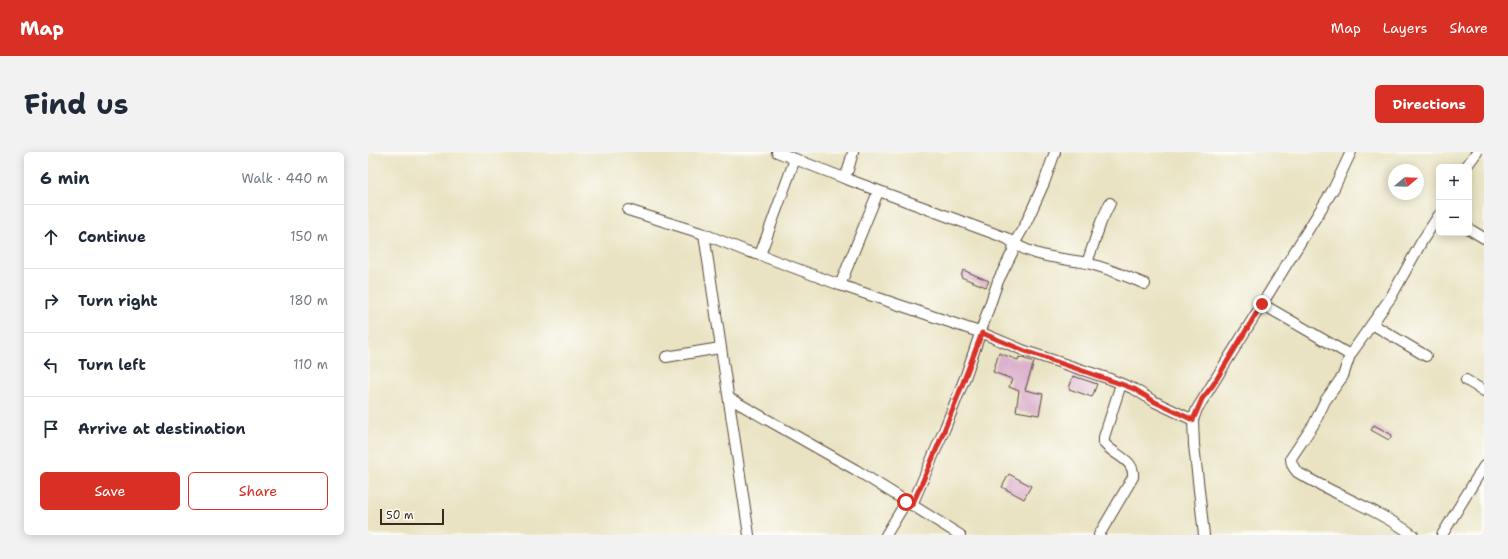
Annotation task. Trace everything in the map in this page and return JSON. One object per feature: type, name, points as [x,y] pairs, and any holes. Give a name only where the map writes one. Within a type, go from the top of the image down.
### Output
[{"type":"street","points":[[777,152],[878,192],[1006,238],[1014,244],[1036,254],[1087,263],[1145,284]]},
{"type":"street","points":[[844,178],[853,152]]},
{"type":"street","points":[[886,535],[909,503],[945,428],[982,333],[998,281],[1013,252],[1014,244],[1026,223],[1044,183],[1055,152]]},
{"type":"street","points":[[1204,535],[1194,445],[1193,420],[1202,399],[1213,385],[1334,188],[1351,152]]},
{"type":"street","points":[[1468,164],[1477,152]]},
{"type":"street","points":[[760,255],[795,159]]},
{"type":"street","points":[[840,286],[878,192]]},
{"type":"street","points":[[1087,263],[1101,222],[1110,203]]},
{"type":"street","points":[[628,210],[704,234],[746,252],[760,255],[840,286],[982,333],[1025,351],[1121,384],[1134,389],[1162,406],[1193,420]]},
{"type":"street","points":[[1413,535],[1400,525],[1367,506],[1301,474],[1293,468],[1291,463],[1296,450],[1314,424],[1325,401],[1342,376],[1350,355],[1391,297],[1422,241],[1436,220]]},
{"type":"street","points":[[1472,231],[1484,238]]},
{"type":"street","points":[[704,234],[749,535]]},
{"type":"street","points":[[1262,304],[1350,355]]},
{"type":"street","points":[[1372,324],[1426,356]]},
{"type":"street","points":[[666,357],[720,348]]},
{"type":"street","points":[[1466,380],[1484,391]]},
{"type":"street","points":[[1100,535],[1133,478],[1134,471],[1131,465],[1104,443],[1104,437],[1121,384]]},
{"type":"street","points":[[729,398],[856,470],[960,535]]},
{"type":"street","points":[[1442,535],[1484,466]]},
{"type":"building","points":[[963,270],[989,281],[986,287],[961,277]]},
{"type":"building","points":[[999,353],[1018,360],[1019,357],[1034,362],[1025,390],[1043,394],[1039,415],[1016,411],[1019,391],[1009,387],[1012,379],[993,372]]},
{"type":"building","points":[[1073,376],[1097,384],[1092,397],[1069,389]]},
{"type":"building","points":[[1374,425],[1392,435],[1389,440],[1371,430]]},
{"type":"building","points":[[1009,474],[1031,486],[1024,499],[1002,487]]},
{"type":"route","points":[[906,502],[912,505],[945,428],[982,333],[1025,351],[1110,379],[1134,389],[1155,402],[1193,420],[1202,399],[1213,385],[1262,304]]}]
